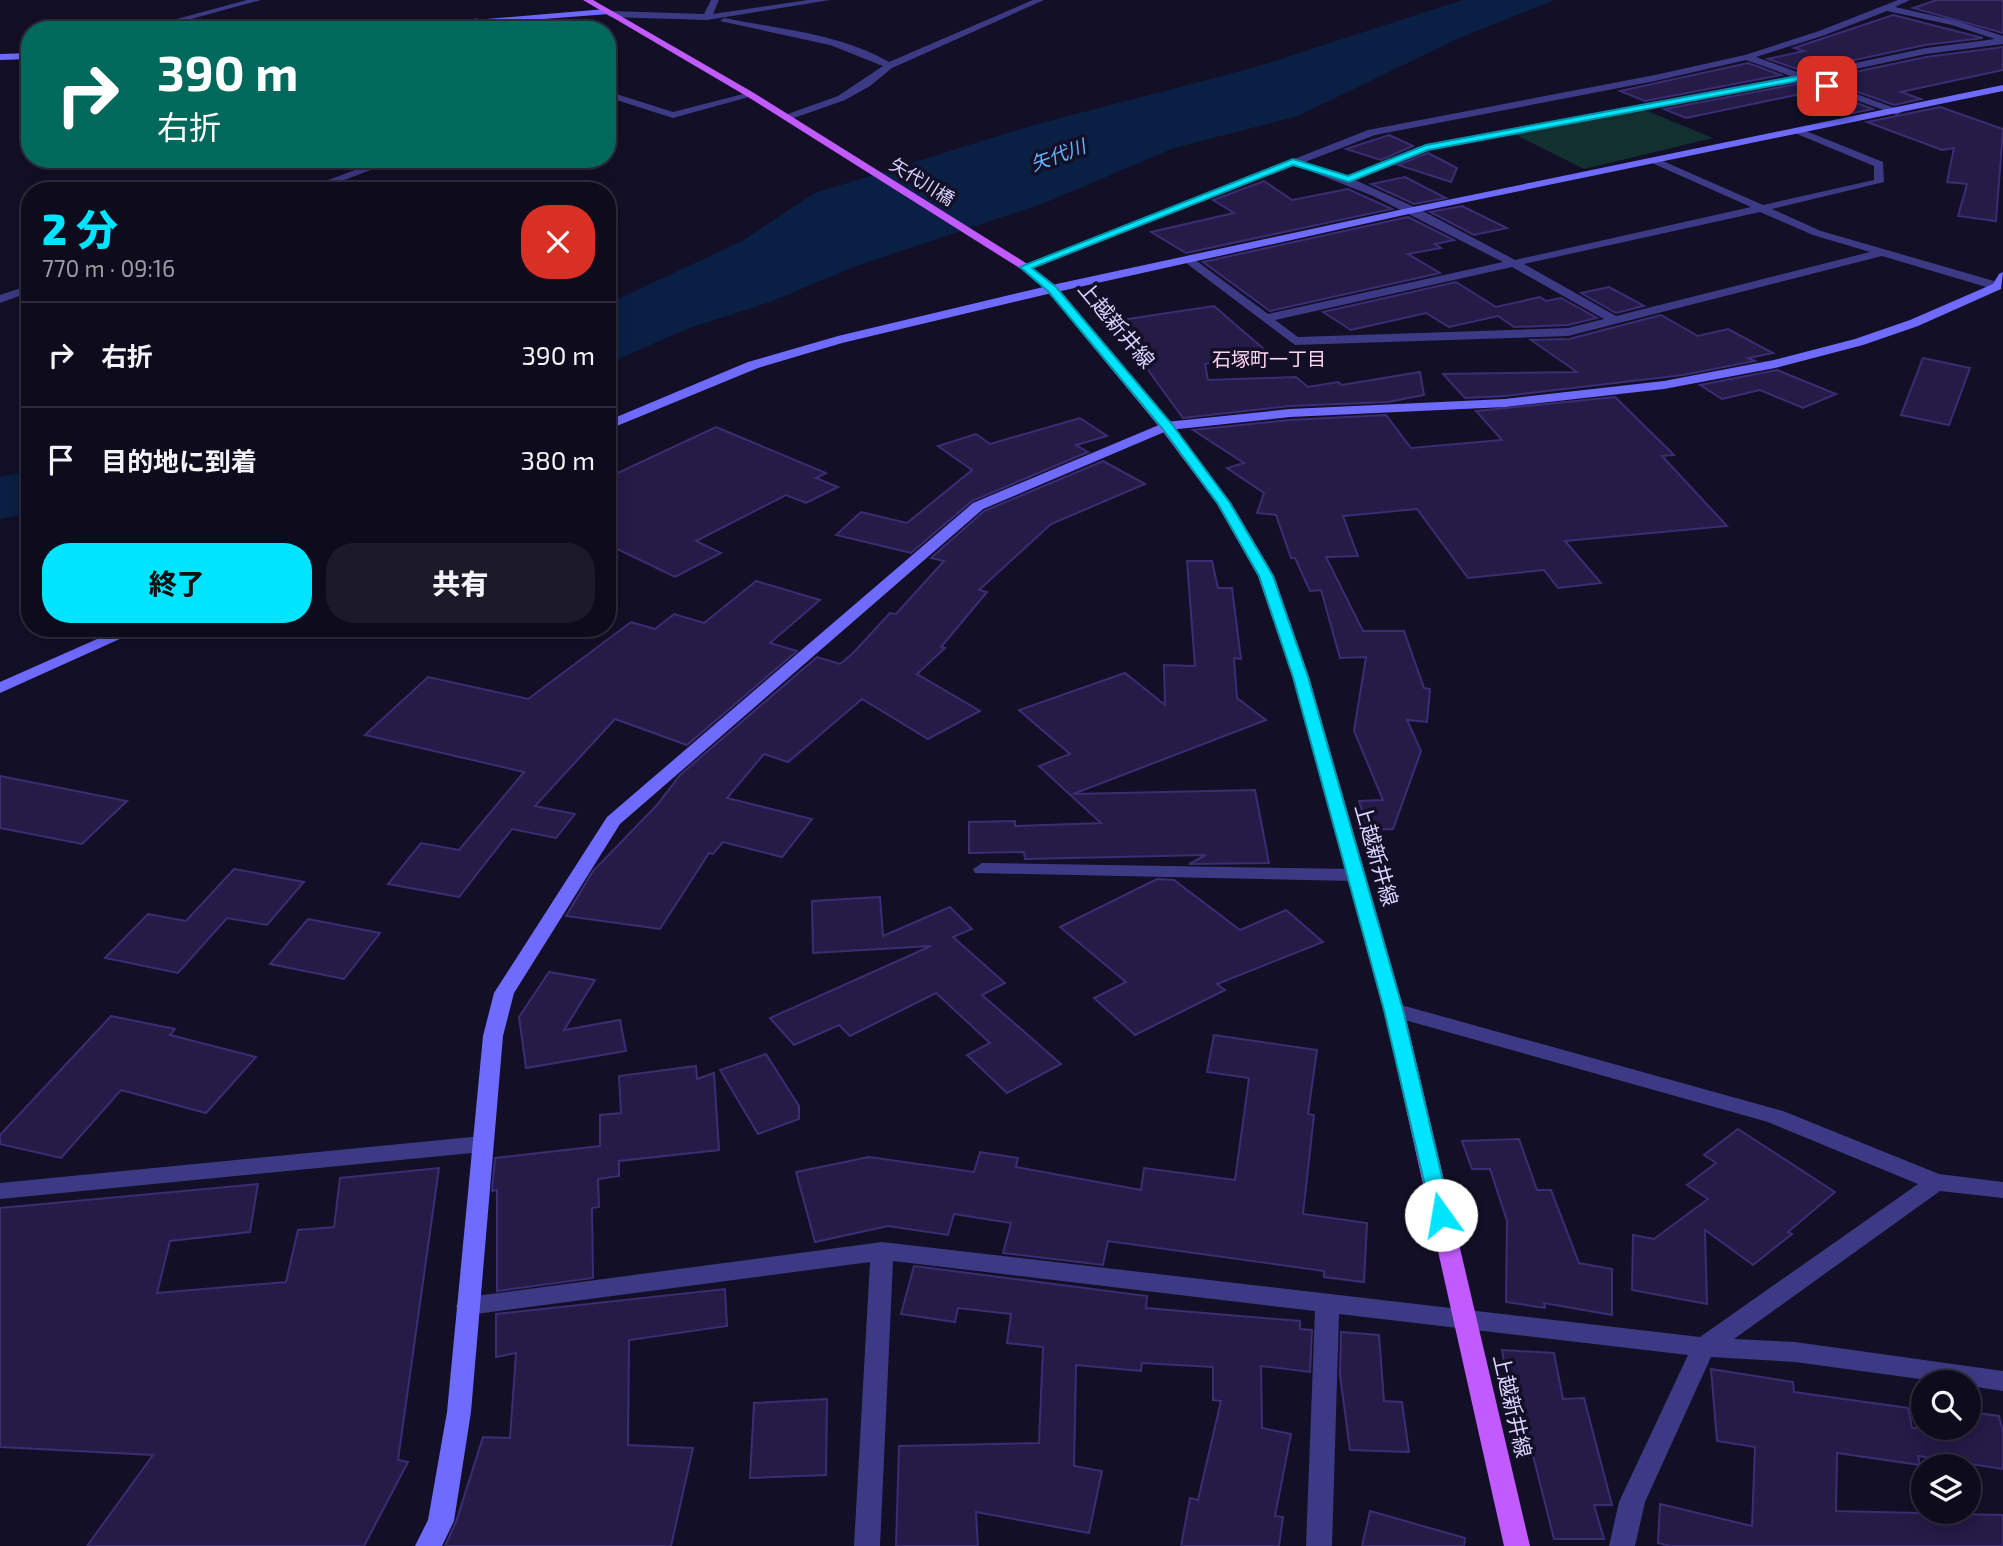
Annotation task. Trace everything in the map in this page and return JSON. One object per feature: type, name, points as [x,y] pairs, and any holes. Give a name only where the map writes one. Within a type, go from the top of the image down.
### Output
[{"type":"main road","points":[[587,0],[788,117]]},
{"type":"main road","name":"矢代川橋","points":[[788,117],[1019,264]]},
{"type":"main road","name":"上越新井線","points":[[1019,264],[1052,289],[1166,426],[1224,503],[1266,576],[1301,677],[1353,875],[1394,1010],[1517,1546]]},
{"type":"street","points":[[175,21],[257,0]]},
{"type":"street","points":[[707,17],[715,0]]},
{"type":"street","points":[[707,17],[826,0]]},
{"type":"street","points":[[1030,0],[1039,0]]},
{"type":"street","points":[[788,117],[830,103],[874,81],[889,66],[1039,0]]},
{"type":"street","points":[[1019,264],[1372,132],[1655,78],[1747,57],[1822,33],[1906,0]]},
{"type":"street","points":[[1888,8],[1954,23],[2003,40]]},
{"type":"street","points":[[466,21],[608,13],[707,17],[801,36],[877,58],[889,66]]},
{"type":"street","points":[[1349,179],[1426,147],[1804,77],[1926,51],[2003,40]]},
{"type":"street","points":[[0,57],[21,56]]},
{"type":"street","points":[[1747,57],[1897,112]]},
{"type":"street","points":[[616,422],[753,365],[838,340],[1052,289],[1190,261],[1413,210],[1656,162],[2003,88]]},
{"type":"street","points":[[616,97],[673,115],[751,95]]},
{"type":"street","points":[[1268,318],[1880,182],[1879,164],[1801,132]]},
{"type":"street","points":[[1293,161],[1349,179],[1413,210],[1614,320]]},
{"type":"street","points":[[1656,162],[1759,209],[1880,253],[2000,281]]},
{"type":"street","points":[[330,182],[369,168]]},
{"type":"street","points":[[1190,261],[1295,341],[1568,332],[1880,253]]},
{"type":"street","points":[[428,1546],[442,1521],[460,1412],[493,1037],[504,993],[613,821],[978,506],[1166,426],[1290,413],[1505,403],[1664,386],[1775,364],[1859,342],[1914,323],[2000,281]]},
{"type":"street","points":[[0,299],[21,291]]},
{"type":"street","points":[[0,688],[116,637]]},
{"type":"street","points":[[982,869],[1353,875]]},
{"type":"street","points":[[1394,1010],[1775,1116],[1937,1182],[2003,1190]]},
{"type":"street","points":[[0,1191],[482,1144]]},
{"type":"street","points":[[1622,1546],[1632,1503],[1704,1347],[1937,1182]]},
{"type":"street","points":[[468,1306],[882,1251],[1704,1347],[1795,1352],[2003,1381]]},
{"type":"street","points":[[867,1546],[882,1251]]},
{"type":"street","points":[[1319,1546],[1327,1302]]},
{"type":"green space","points":[[1640,108],[1713,138],[1584,169],[1512,133]]},
{"type":"water","name":"矢代川","points":[[1462,0],[1555,0],[1457,39],[1298,116],[1174,148],[1047,202],[856,266],[770,302],[687,329],[616,360],[616,300],[742,241],[815,193],[1030,126],[1256,67]]},
{"type":"water","points":[[21,472],[21,515],[0,519],[0,477]]},
{"type":"building","points":[[1937,0],[2003,0],[2003,33],[1913,8]]},
{"type":"building","points":[[1893,15],[1983,38],[1925,45],[1803,71],[1768,59],[1804,51],[1794,48]]},
{"type":"building","points":[[2003,47],[2003,70],[1901,92],[1921,99],[1894,105],[1822,79],[1926,57]]},
{"type":"building","points":[[1748,63],[1781,75],[1645,101],[1620,91]]},
{"type":"building","points":[[1802,83],[1873,109],[1848,114],[1796,95],[1686,118],[1664,109]]},
{"type":"building","points":[[1940,107],[2003,129],[1996,221],[1958,216],[1967,184],[1947,182],[1954,148],[1942,150],[1867,122]]},
{"type":"building","points":[[1389,135],[1413,146],[1381,160],[1346,149]]},
{"type":"building","points":[[1428,153],[1457,168],[1451,182],[1398,165]]},
{"type":"building","points":[[1405,177],[1446,198],[1414,204],[1371,184]]},
{"type":"building","points":[[1264,181],[1292,200],[1348,189],[1392,209],[1186,253],[1151,232],[1234,213],[1213,200]]},
{"type":"building","points":[[1462,206],[1507,228],[1474,235],[1430,212]]},
{"type":"building","points":[[1408,217],[1454,240],[1435,244],[1441,248],[1408,254],[1440,273],[1270,311],[1203,262]]},
{"type":"building","points":[[1456,282],[1496,307],[1540,297],[1546,301],[1561,298],[1597,318],[1568,325],[1514,327],[1498,316],[1449,327],[1426,313],[1351,330],[1323,312]]},
{"type":"building","points":[[1609,287],[1644,306],[1616,313],[1581,293]]},
{"type":"building","points":[[1214,306],[1265,350],[1205,364],[1208,380],[1296,377],[1308,387],[1338,382],[1342,385],[1420,372],[1424,395],[1388,402],[1290,406],[1183,418],[1126,340],[1108,322]]},
{"type":"building","points":[[1661,315],[1698,336],[1728,329],[1773,353],[1748,358],[1755,361],[1683,375],[1505,396],[1465,398],[1443,374],[1577,372],[1531,340],[1569,339]]},
{"type":"building","points":[[1923,358],[1970,368],[1949,425],[1901,415]]},
{"type":"building","points":[[1777,370],[1836,394],[1803,408],[1760,390],[1722,399],[1700,385]]},
{"type":"building","points":[[1615,397],[1674,455],[1662,456],[1727,526],[1565,541],[1601,583],[1558,588],[1544,570],[1468,578],[1417,509],[1343,516],[1358,556],[1326,557],[1363,631],[1404,631],[1424,688],[1430,689],[1427,722],[1407,720],[1421,751],[1393,829],[1368,830],[1359,801],[1383,800],[1354,731],[1366,657],[1340,658],[1321,590],[1310,591],[1295,558],[1291,558],[1276,515],[1257,513],[1264,493],[1227,468],[1244,463],[1193,430],[1290,420],[1386,415],[1411,448],[1502,440],[1476,411]]},
{"type":"building","points":[[1080,418],[1107,436],[1076,445],[1088,452],[972,501],[911,553],[836,535],[861,512],[907,523],[972,470],[938,446],[976,434],[990,444]]},
{"type":"building","points":[[716,427],[826,473],[816,478],[838,487],[806,503],[786,495],[696,541],[721,553],[675,577],[616,548],[616,474]]},
{"type":"building","points":[[1103,461],[1145,484],[1051,524],[979,590],[987,592],[941,647],[945,648],[917,674],[980,711],[928,739],[862,699],[788,762],[764,754],[727,798],[812,819],[782,857],[723,842],[713,854],[709,853],[660,929],[566,916],[593,871],[657,805],[680,775],[817,657],[840,664],[853,653],[890,613],[896,614],[944,561],[931,558],[984,511]]},
{"type":"building","points":[[1187,561],[1212,561],[1218,588],[1232,588],[1241,659],[1234,658],[1237,698],[1266,720],[1073,794],[1255,790],[1269,863],[1189,864],[1206,855],[1025,859],[1024,852],[969,853],[969,822],[1015,821],[1015,826],[1101,823],[1039,766],[1070,754],[1019,710],[1125,673],[1165,705],[1164,665],[1195,666]]},
{"type":"building","points":[[756,581],[820,600],[770,643],[797,651],[687,745],[615,719],[535,806],[575,814],[556,838],[512,829],[459,897],[388,884],[421,843],[459,850],[524,772],[365,735],[428,677],[528,699],[611,637],[616,637],[616,633],[631,622],[655,629],[674,614],[704,623]]},
{"type":"building","points":[[0,776],[127,801],[82,844],[0,828]]},
{"type":"building","points":[[234,869],[304,882],[267,925],[227,918],[178,973],[105,958],[148,914],[186,921]]},
{"type":"building","points":[[1157,879],[1174,880],[1240,930],[1286,910],[1323,942],[1217,984],[1225,990],[1135,1035],[1094,998],[1126,982],[1060,927]]},
{"type":"building","points":[[880,897],[883,936],[950,907],[972,929],[953,937],[1005,983],[982,995],[1061,1064],[1007,1093],[967,1055],[990,1043],[936,993],[850,1036],[839,1025],[794,1045],[770,1018],[931,946],[813,953],[812,901]]},
{"type":"building","points":[[308,919],[380,933],[344,979],[270,964]]},
{"type":"building","points":[[549,972],[595,980],[564,1030],[620,1020],[626,1051],[526,1068],[519,1017]]},
{"type":"building","points":[[111,1016],[175,1029],[170,1035],[256,1057],[206,1113],[121,1090],[61,1158],[0,1144],[0,1135]]},
{"type":"building","points":[[1214,1035],[1317,1050],[1308,1114],[1314,1115],[1303,1214],[1367,1223],[1364,1282],[1324,1277],[1324,1271],[1108,1241],[1103,1265],[1003,1253],[1011,1223],[954,1214],[948,1235],[888,1226],[815,1242],[796,1172],[869,1157],[974,1172],[980,1152],[1018,1158],[1016,1167],[1141,1190],[1144,1168],[1235,1180],[1249,1078],[1207,1072]]},
{"type":"building","points":[[766,1054],[799,1106],[799,1119],[758,1134],[720,1070]]},
{"type":"building","points":[[696,1066],[697,1079],[714,1073],[719,1150],[619,1161],[619,1176],[598,1179],[599,1207],[592,1208],[593,1278],[497,1291],[497,1190],[492,1191],[495,1158],[600,1146],[600,1115],[621,1113],[619,1076]]},
{"type":"building","points":[[1738,1129],[1835,1192],[1788,1232],[1792,1234],[1753,1265],[1705,1230],[1707,1304],[1632,1290],[1633,1235],[1654,1239],[1708,1199],[1687,1185],[1716,1163],[1704,1155]]},
{"type":"building","points":[[1519,1139],[1537,1190],[1551,1190],[1579,1263],[1612,1269],[1612,1315],[1544,1303],[1545,1308],[1506,1302],[1507,1221],[1490,1169],[1472,1169],[1462,1141]]},
{"type":"building","points":[[439,1168],[398,1460],[408,1462],[364,1546],[87,1546],[153,1455],[0,1447],[0,1208],[258,1184],[250,1232],[170,1241],[157,1293],[286,1282],[298,1230],[334,1227],[340,1178]]},
{"type":"building","points":[[914,1266],[1147,1296],[1146,1308],[1300,1321],[1300,1329],[1312,1330],[1310,1372],[1261,1366],[1262,1428],[1291,1434],[1275,1516],[1283,1517],[1279,1546],[1181,1546],[1190,1498],[1198,1500],[1221,1401],[1213,1400],[1213,1367],[1142,1363],[1141,1371],[1076,1365],[1074,1466],[1102,1471],[1089,1533],[976,1512],[978,1546],[896,1546],[899,1446],[1039,1443],[1043,1347],[1007,1343],[1011,1314],[958,1308],[955,1322],[901,1314]]},
{"type":"building","points":[[725,1289],[727,1326],[629,1340],[628,1445],[693,1448],[671,1546],[445,1546],[456,1522],[483,1437],[510,1438],[516,1353],[496,1357],[496,1314]]},
{"type":"building","points":[[1341,1332],[1379,1335],[1384,1401],[1402,1402],[1409,1452],[1350,1450],[1340,1375]]},
{"type":"building","points":[[1502,1350],[1554,1353],[1563,1399],[1584,1398],[1612,1505],[1594,1505],[1604,1539],[1554,1539],[1516,1388],[1508,1387]]},
{"type":"building","points":[[1711,1369],[1793,1382],[1794,1392],[1908,1408],[1911,1440],[1981,1440],[1981,1414],[1999,1416],[2003,1432],[2003,1469],[1981,1466],[1981,1454],[1911,1454],[1911,1464],[1837,1453],[1836,1511],[1911,1513],[1911,1524],[1981,1524],[1981,1514],[2003,1515],[2003,1546],[1670,1546],[1658,1543],[1660,1504],[1752,1526],[1755,1447],[1717,1441]]},
{"type":"building","points":[[827,1399],[826,1475],[750,1478],[754,1403]]},
{"type":"building","points":[[1370,1511],[1465,1538],[1464,1546],[1362,1546]]},
{"type":"district","name":"石塚町一丁目","points":[[1269,359]]},
{"type":"route","points":[[1441,1215],[1394,1010],[1353,875],[1301,677],[1266,576],[1224,503],[1166,426],[1052,289],[1025,267],[1180,208],[1293,161],[1349,179],[1426,147],[1804,77],[1827,86]]}]
